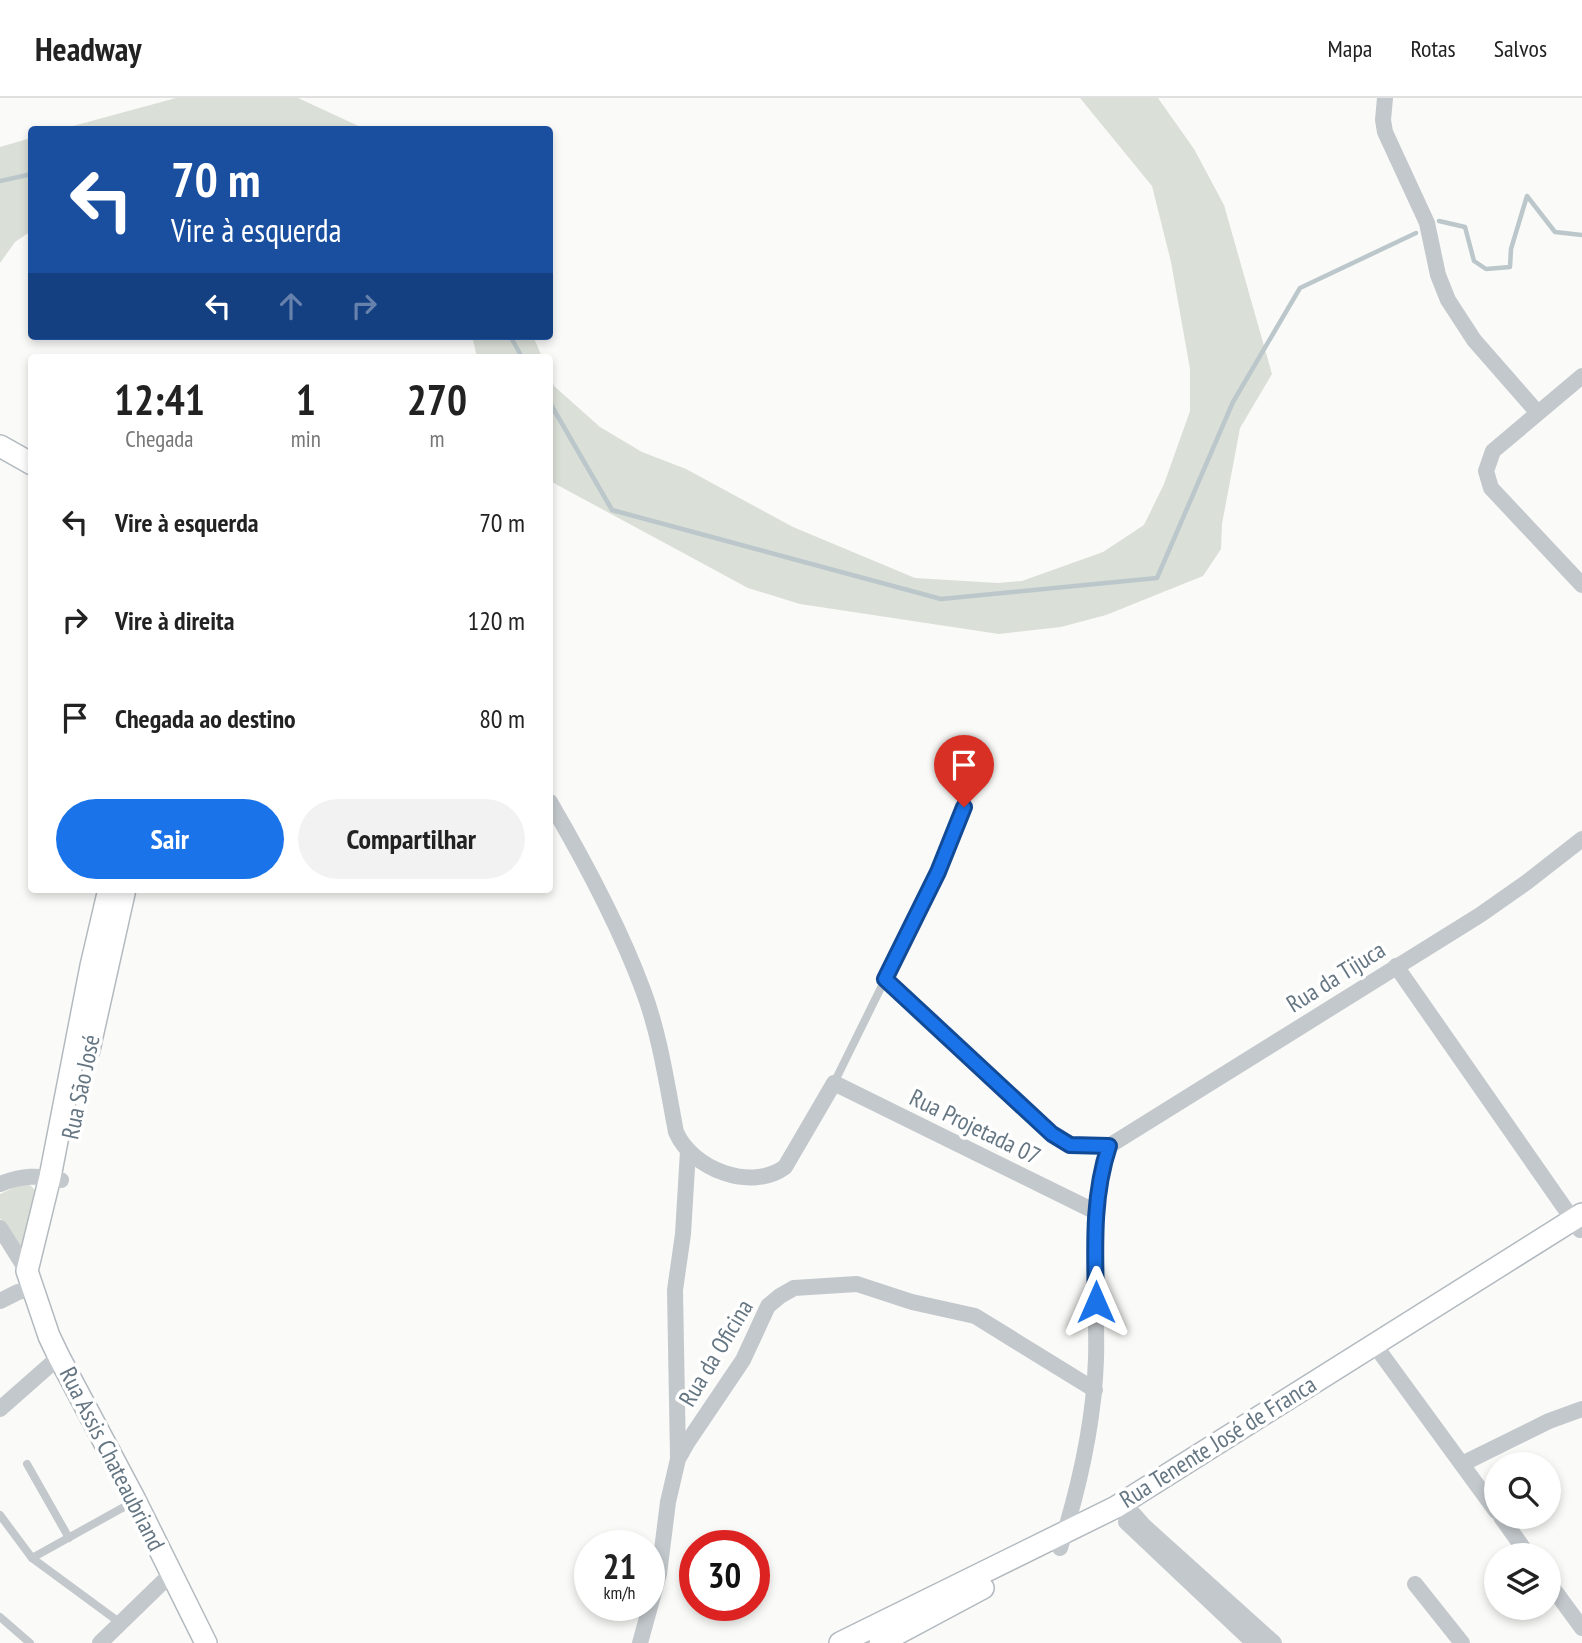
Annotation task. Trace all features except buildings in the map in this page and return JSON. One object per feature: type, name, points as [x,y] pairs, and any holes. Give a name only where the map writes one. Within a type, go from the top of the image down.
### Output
[{"type":"main road","points":[[0,446],[28,462]]},
{"type":"main road","name":"Rua São José","points":[[30,1281],[55,1178],[99,968],[108,893]]},
{"type":"main road","name":"Rua São José","points":[[99,968],[124,893]]},
{"type":"main road","name":"Rua Tenente José de Franca","points":[[840,1643],[1123,1510],[1579,1223]]},
{"type":"main road","name":"Rua Assis Chateaubriand","points":[[30,1281],[59,1357],[135,1500],[206,1643]]},
{"type":"main road","name":"Rua Tenente José de Franca","points":[[880,1643],[1062,1540]]},
{"type":"street","points":[[1385,98],[1385,132],[1427,223],[1438,275],[1448,300],[1474,340],[1537,412]]},
{"type":"street","points":[[1582,376],[1493,451],[1486,471],[1491,488],[1582,585]]},
{"type":"street","points":[[553,807],[614,922],[644,991],[658,1040],[676,1132],[688,1151],[704,1164],[739,1177],[758,1179],[774,1175],[785,1167],[834,1083]]},
{"type":"street","name":"Rua da Tijuca","points":[[1109,1146],[1527,883],[1582,839]]},
{"type":"street","points":[[1396,966],[1579,1223]]},
{"type":"street","points":[[885,979],[1052,1134],[1070,1145],[1109,1146],[1101,1170],[1096,1212],[1095,1390],[1085,1450],[1062,1540]]},
{"type":"street","name":"Rua Projetada 07","points":[[834,1083],[1096,1212]]},
{"type":"street","points":[[678,1459],[675,1290],[683,1234],[688,1151]]},
{"type":"street","points":[[0,1184],[31,1175],[55,1178]]},
{"type":"street","points":[[0,1228],[30,1281],[18,1292],[0,1301]]},
{"type":"street","name":"Rua da Oficina","points":[[640,1643],[659,1574],[668,1502],[678,1459],[743,1360],[768,1306],[779,1296],[794,1288],[857,1284],[912,1302],[975,1316],[1095,1390]]},
{"type":"street","points":[[1378,1350],[1484,1494]]},
{"type":"street","points":[[0,1409],[59,1357]]},
{"type":"street","points":[[1462,1464],[1582,1409]]},
{"type":"street","points":[[1123,1510],[1140,1537],[1250,1638],[1274,1643]]},
{"type":"street","points":[[100,1643],[171,1574]]},
{"type":"street","points":[[1415,1584],[1462,1643]]},
{"type":"street","points":[[1561,1599],[1582,1628]]},
{"type":"lane","points":[[834,1083],[938,872],[964,807]]},
{"type":"lane","points":[[27,1464],[69,1538]]},
{"type":"lane","points":[[32,1558],[135,1500]]},
{"type":"lane","points":[[0,1515],[32,1558],[119,1622]]},
{"type":"lane","points":[[0,1617],[30,1643]]},
{"type":"shaded area","points":[[176,98],[298,98],[359,126],[73,126]]},
{"type":"shaded area","points":[[1080,98],[1158,98],[1194,149],[1224,205],[1272,374],[1240,428],[1222,524],[1221,549],[1203,576],[1106,615],[1061,627],[999,634],[800,604],[748,588],[553,483],[553,383],[600,427],[642,452],[686,469],[793,527],[915,578],[998,583],[1022,581],[1103,552],[1144,525],[1164,484],[1190,411],[1190,369],[1171,262],[1152,186]]},
{"type":"shaded area","points":[[28,139],[28,233],[15,242],[0,263],[0,147]]},
{"type":"shaded area","points":[[473,340],[535,340],[541,354],[476,354]]},
{"type":"shaded area","points":[[22,1184],[29,1184],[38,1193],[29,1248],[16,1251],[0,1218],[0,1194]]},
{"type":"waterway","points":[[0,181],[28,175]]},
{"type":"waterway","points":[[1439,221],[1465,227],[1474,261],[1486,269],[1510,267],[1511,249],[1527,196],[1555,232],[1582,235]]},
{"type":"waterway","points":[[553,408],[612,510],[941,599],[1157,578],[1233,402],[1300,288],[1416,233]]},
{"type":"waterway","points":[[512,340],[520,354]]},
{"type":"route","points":[[964,807],[938,872],[885,979],[1052,1134],[1070,1145],[1109,1146],[1101,1170],[1095,1218],[1096,1302]]}]
